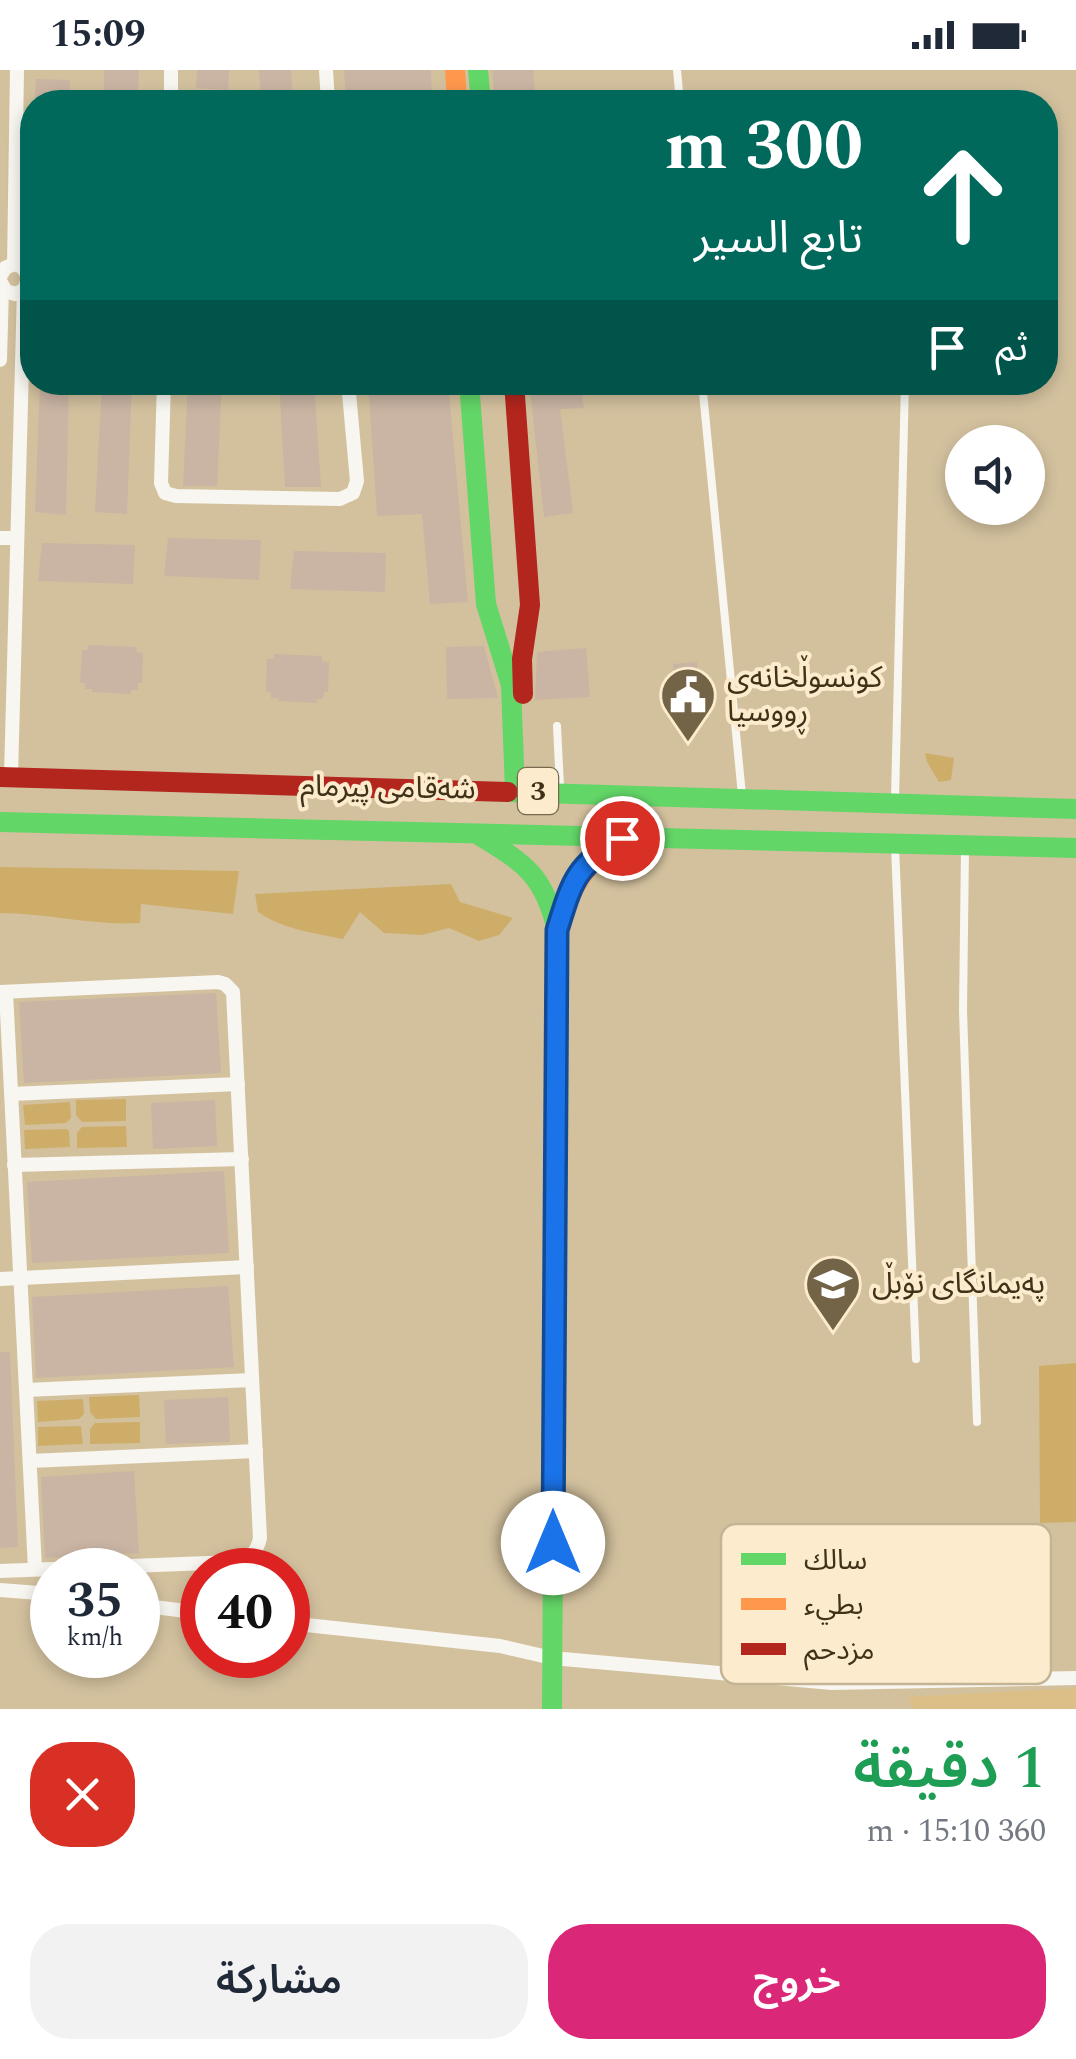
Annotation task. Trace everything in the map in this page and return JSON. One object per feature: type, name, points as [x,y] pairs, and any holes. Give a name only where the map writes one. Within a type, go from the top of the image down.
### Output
[{"type":"main road","points":[[470,395],[484,589],[496,639],[516,673]]},
{"type":"main road","points":[[515,395],[530,605],[516,673],[521,791]]},
{"type":"main road","points":[[496,639],[525,636]]},
{"type":"main road","name":"شەقامی پیرمام","points":[[6,778],[560,791],[1076,809]]},
{"type":"main road","name":"شەقامی پیرمام","points":[[0,822],[1076,848]]},
{"type":"main road","points":[[480,836],[532,868],[546,892],[557,930],[552,1709]]},
{"type":"main road","points":[[557,930],[579,871],[591,857],[622,838]]},
{"type":"street","points":[[0,360],[1,279],[14,264],[17,70]]},
{"type":"street","points":[[14,264],[20,266]]},
{"type":"street","points":[[1,279],[10,294],[20,288]]},
{"type":"street","points":[[6,778],[23,395]]},
{"type":"street","points":[[163,395],[160,483],[166,493],[340,499],[352,494],[357,481],[349,395]]},
{"type":"street","points":[[0,502],[18,502]]},
{"type":"street","points":[[0,538],[18,538]]},
{"type":"street","points":[[33,1548],[3,992],[225,984],[234,996],[260,1538],[258,1549],[244,1561],[160,1564]]},
{"type":"street","points":[[11,1094],[238,1084]]},
{"type":"street","points":[[14,1165],[242,1159]]},
{"type":"street","points":[[0,1278],[247,1266]]},
{"type":"street","points":[[26,1390],[252,1380]]},
{"type":"street","points":[[30,1460],[256,1451]]},
{"type":"street","points":[[0,1571],[30,1569]]},
{"type":"street","points":[[0,1590],[30,1592]]},
{"type":"street","points":[[310,1625],[500,1646],[552,1658],[721,1673]]},
{"type":"street","points":[[1051,1679],[1076,1678]]},
{"type":"lane","points":[[703,395],[742,800]]},
{"type":"lane","points":[[895,804],[906,395]]},
{"type":"lane","points":[[557,726],[560,791]]},
{"type":"lane","points":[[894,842],[916,1358]]},
{"type":"lane","points":[[966,844],[962,1011],[977,1422]]},
{"type":"shaded area","points":[[925,753],[954,758],[951,780],[939,782]]},
{"type":"shaded area","points":[[0,867],[239,871],[233,914],[141,904],[140,923],[122,923],[0,913]]},
{"type":"shaded area","points":[[451,884],[460,902],[513,918],[499,935],[479,941],[449,928],[422,935],[384,933],[360,912],[343,939],[299,930],[267,918],[258,912],[255,894]]},
{"type":"shaded area","points":[[126,1099],[126,1121],[82,1122],[76,1115],[76,1100]]},
{"type":"shaded area","points":[[70,1102],[71,1118],[66,1123],[25,1125],[23,1105]]},
{"type":"shaded area","points":[[126,1126],[127,1147],[77,1148],[77,1133],[82,1127]]},
{"type":"shaded area","points":[[66,1129],[70,1147],[25,1149],[24,1130]]},
{"type":"shaded area","points":[[1076,1363],[1076,1522],[1040,1523],[1039,1366]]},
{"type":"shaded area","points":[[139,1395],[140,1417],[96,1419],[90,1412],[89,1397]]},
{"type":"shaded area","points":[[83,1399],[84,1414],[79,1419],[38,1422],[37,1401]]},
{"type":"shaded area","points":[[140,1422],[140,1443],[90,1444],[90,1429],[95,1423]]},
{"type":"shaded area","points":[[81,1426],[83,1444],[38,1446],[38,1427]]},
{"type":"shaded area","points":[[1076,1688],[1076,1709],[914,1709],[907,1697]]},
{"type":"building","points":[[104,70],[139,70],[138,90],[104,90]]},
{"type":"building","points":[[197,70],[229,70],[228,90],[196,88]]},
{"type":"building","points":[[259,70],[291,70],[292,90],[260,90]]},
{"type":"building","points":[[344,70],[431,70],[432,90],[345,90]]},
{"type":"building","points":[[492,70],[533,70],[535,90],[494,90]]},
{"type":"building","points":[[36,79],[70,80],[70,90],[36,90]]},
{"type":"building","points":[[40,395],[69,395],[66,515],[35,512]]},
{"type":"building","points":[[101,395],[132,395],[127,514],[95,512]]},
{"type":"building","points":[[187,395],[221,395],[217,486],[183,486]]},
{"type":"building","points":[[280,395],[315,395],[321,487],[285,487]]},
{"type":"building","points":[[369,395],[449,395],[468,602],[430,604],[422,514],[377,516]]},
{"type":"building","points":[[530,395],[587,395],[582,396],[584,408],[560,409],[573,513],[544,517]]},
{"type":"building","points":[[168,538],[261,540],[259,580],[164,576]]},
{"type":"building","points":[[42,543],[135,545],[133,584],[38,581]]},
{"type":"building","points":[[294,551],[386,553],[385,592],[290,589]]},
{"type":"building","points":[[88,645],[137,647],[136,652],[143,653],[142,683],[138,683],[138,690],[131,690],[131,694],[85,689],[85,683],[80,683],[82,650],[88,650]]},
{"type":"building","points":[[484,646],[498,698],[447,699],[446,647]]},
{"type":"building","points":[[586,648],[590,697],[535,700],[537,652]]},
{"type":"building","points":[[274,654],[322,656],[322,661],[329,662],[328,692],[324,692],[323,699],[317,699],[317,703],[271,698],[271,692],[266,692],[267,659],[274,659]]},
{"type":"building","points":[[697,662],[698,681],[675,683],[673,664]]},
{"type":"building","points":[[216,993],[221,1073],[24,1083],[19,1002]]},
{"type":"building","points":[[215,1100],[217,1146],[153,1149],[151,1103]]},
{"type":"building","points":[[224,1171],[229,1253],[32,1263],[27,1182]]},
{"type":"building","points":[[228,1286],[234,1367],[36,1378],[32,1297]]},
{"type":"building","points":[[0,1352],[10,1352],[18,1547],[0,1548]]},
{"type":"building","points":[[228,1397],[230,1442],[166,1444],[164,1400]]},
{"type":"building","points":[[134,1471],[139,1548],[45,1548],[41,1477]]},
{"type":"traffic: fast","points":[[478,70],[480,90]]},
{"type":"traffic: fast","points":[[470,395],[486,604],[511,685],[515,791]]},
{"type":"traffic: fast","points":[[508,792],[1076,809]]},
{"type":"traffic: fast","points":[[0,822],[1076,848]]},
{"type":"traffic: fast","points":[[480,836],[531,873],[546,896],[557,930],[552,1709]]},
{"type":"traffic: slow","points":[[455,70],[456,90]]},
{"type":"traffic: slow","points":[[557,928],[581,876],[622,837]]},
{"type":"traffic: jam","points":[[515,395],[530,605],[522,659],[523,694]]},
{"type":"traffic: jam","points":[[0,777],[508,792]]},
{"type":"place","name":"کونسوڵخانەی ڕووسیا","points":[[688,744]]},
{"type":"place","name":"پەیمانگای نۆبڵ","points":[[833,1333]]},
{"type":"route","points":[[553,1543],[557,930],[579,871],[591,857],[622,838]]}]
